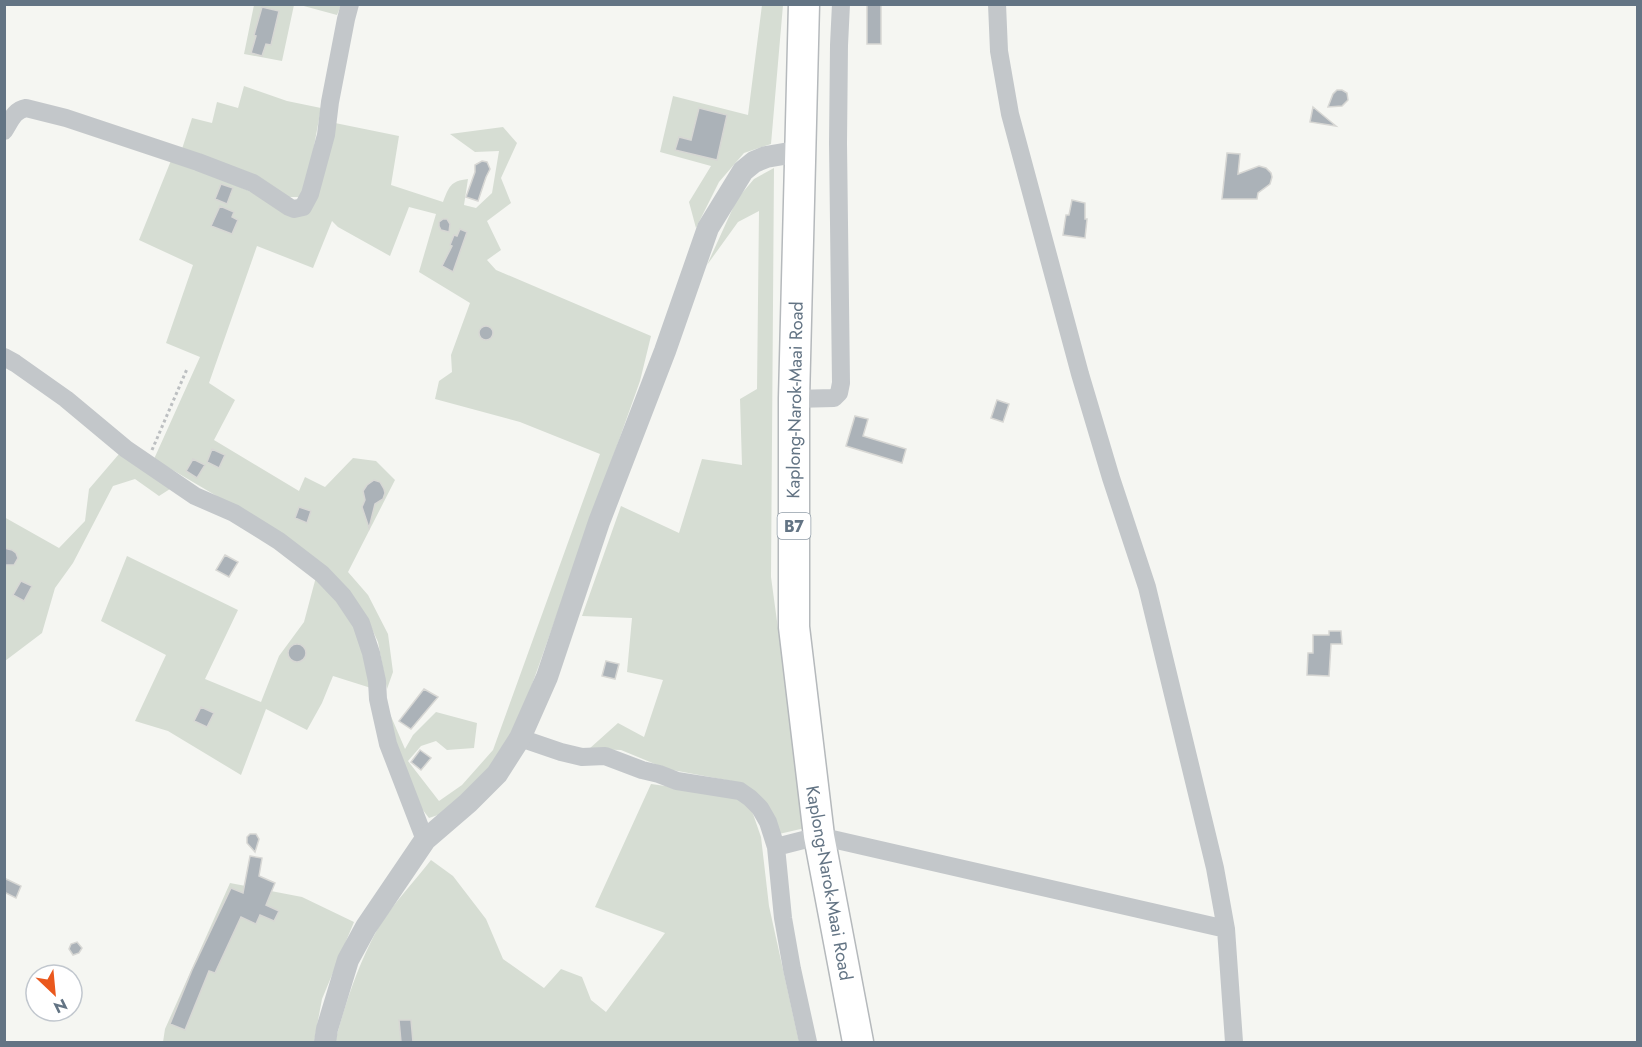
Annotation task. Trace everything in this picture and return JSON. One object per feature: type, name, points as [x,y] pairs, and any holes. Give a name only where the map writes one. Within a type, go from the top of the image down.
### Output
[{"type":"highway","name":"Kaplong-Narok-Maai Road","points":[[804,4],[794,399],[794,627],[819,836],[858,1042]]},
{"type":"street","points":[[4,131],[21,109],[26,108],[66,118],[253,183],[289,207],[299,209],[307,202],[310,194],[326,135],[330,102],[350,4]]},
{"type":"street","points":[[794,399],[834,398],[839,393],[841,383],[838,132],[842,4]]},
{"type":"street","points":[[997,4],[999,51],[1010,114],[1107,467],[1147,587],[1215,868],[1226,929],[1234,1042]]},
{"type":"street","points":[[325,1042],[348,960],[366,927],[425,840],[497,774],[520,738],[548,677],[599,522],[665,351],[708,228],[743,171],[754,162],[766,157],[801,151]]},
{"type":"street","points":[[4,357],[66,399],[126,449],[195,496],[234,513],[279,541],[321,574],[343,596],[361,623],[377,681],[378,699],[388,744],[425,840]]},
{"type":"street","points":[[520,738],[582,757],[606,756],[677,781],[740,791],[760,808],[768,822],[776,847],[783,918],[808,1042]]},
{"type":"street","points":[[776,847],[819,836],[1226,929]]},
{"type":"path","points":[[146,462],[187,369]]},
{"type":"shaded area","points":[[254,5],[294,5],[282,61],[244,54]]},
{"type":"shaded area","points":[[300,5],[341,5],[337,15]]},
{"type":"shaded area","points":[[762,5],[783,5],[771,144],[744,153],[719,182],[696,228],[689,202],[711,166],[660,152],[673,96],[748,115]]},
{"type":"shaded area","points":[[244,86],[287,101],[321,108],[306,190],[300,197],[289,197],[182,149],[192,118],[212,123],[217,102],[238,108]]},
{"type":"shaded area","points":[[335,123],[399,136],[391,185],[443,202],[454,183],[468,179],[464,205],[476,208],[492,193],[499,151],[475,152],[450,134],[503,127],[517,143],[501,178],[511,203],[487,221],[501,250],[487,260],[496,270],[651,336],[640,381],[513,738],[476,789],[447,812],[429,818],[415,800],[393,743],[387,707],[405,749],[413,735],[436,712],[477,723],[474,748],[447,750],[436,741],[421,746],[408,761],[439,801],[462,785],[493,750],[600,454],[520,422],[435,399],[439,381],[452,372],[451,355],[470,303],[419,272],[436,214],[409,207],[390,256],[338,227],[332,221],[313,268],[257,246],[209,383],[235,400],[214,440],[299,491],[305,477],[325,487],[353,458],[376,461],[395,480],[348,572],[368,595],[388,634],[393,672],[387,689],[378,642],[365,614],[286,537],[154,459],[200,357],[166,343],[193,265],[139,240],[172,158],[303,214]]},
{"type":"shaded area","points":[[774,168],[771,577],[805,828],[779,834],[742,783],[667,769],[621,750],[589,749],[618,723],[644,737],[663,680],[627,672],[632,618],[582,616],[621,506],[679,533],[702,459],[742,465],[740,399],[757,389],[759,211],[738,222],[707,265],[737,199],[754,179]]},
{"type":"shaded area","points":[[119,454],[170,489],[159,496],[135,479],[113,486],[73,563],[55,588],[42,633],[5,661],[4,517],[59,548],[85,521],[89,489]]},
{"type":"shaded area","points":[[127,556],[238,610],[205,679],[261,702],[279,656],[304,622],[316,577],[354,620],[371,688],[333,676],[322,703],[307,730],[266,709],[241,775],[168,731],[135,721],[166,655],[101,621]]},
{"type":"shaded area","points":[[651,784],[737,796],[752,811],[761,837],[769,906],[799,1042],[335,1042],[353,985],[377,930],[431,860],[453,876],[486,919],[503,959],[544,988],[561,969],[582,977],[591,1000],[606,1012],[665,933],[595,907]]},
{"type":"shaded area","points":[[230,883],[302,897],[354,922],[322,999],[314,1042],[163,1042],[165,1029]]},
{"type":"building","points":[[867,4],[881,4],[881,44],[867,44]]},
{"type":"building","points":[[262,7],[279,11],[271,45],[266,44],[262,56],[251,53]]},
{"type":"building","points":[[1337,90],[1347,93],[1348,100],[1342,106],[1328,107],[1333,94]]},
{"type":"building","points":[[1313,107],[1336,126],[1310,122]]},
{"type":"building","points":[[699,108],[727,115],[717,160],[675,150],[679,137],[691,140]]},
{"type":"building","points":[[1227,153],[1240,154],[1238,174],[1259,166],[1271,173],[1270,184],[1258,193],[1257,199],[1222,199]]},
{"type":"building","points":[[482,161],[487,162],[490,169],[478,201],[466,197],[475,172],[475,165]]},
{"type":"building","points":[[221,184],[233,188],[227,204],[215,199]]},
{"type":"building","points":[[1072,200],[1085,203],[1085,219],[1087,219],[1085,238],[1063,235],[1066,215],[1069,215]]},
{"type":"building","points":[[220,206],[234,212],[232,217],[238,220],[232,234],[211,226]]},
{"type":"building","points":[[447,219],[450,224],[449,232],[441,230],[439,226],[439,222]]},
{"type":"building","points":[[460,229],[467,232],[453,272],[442,266],[452,246],[450,245],[454,235],[457,236]]},
{"type":"building","points":[[486,326],[491,328],[493,333],[491,338],[486,340],[481,338],[479,333],[481,328]]},
{"type":"building","points":[[997,400],[1009,404],[1003,422],[991,418]]},
{"type":"building","points":[[855,416],[868,419],[863,436],[906,449],[902,463],[846,446]]},
{"type":"building","points":[[212,449],[225,455],[219,468],[207,462]]},
{"type":"building","points":[[193,459],[205,465],[197,478],[186,471]]},
{"type":"building","points":[[374,480],[380,482],[385,493],[383,499],[375,504],[369,528],[362,507],[365,500],[363,491]]},
{"type":"building","points":[[299,507],[311,511],[307,523],[295,518]]},
{"type":"building","points":[[4,548],[16,553],[18,558],[14,565],[4,565]]},
{"type":"building","points":[[225,555],[238,562],[229,577],[216,570]]},
{"type":"building","points":[[21,581],[32,586],[24,601],[13,595]]},
{"type":"building","points":[[1329,631],[1341,631],[1342,644],[1331,644],[1329,676],[1307,675],[1308,653],[1313,653],[1313,635],[1329,635]]},
{"type":"building","points":[[293,644],[301,644],[306,649],[304,660],[293,662],[288,657],[288,649]]},
{"type":"building","points":[[606,661],[619,664],[615,679],[602,676]]},
{"type":"building","points":[[424,689],[438,697],[411,729],[399,721]]},
{"type":"building","points":[[201,707],[214,713],[207,727],[194,721]]},
{"type":"building","points":[[420,750],[431,758],[421,770],[411,762]]},
{"type":"building","points":[[250,834],[256,834],[259,839],[255,852],[247,843],[247,837]]},
{"type":"building","points":[[250,856],[262,858],[259,876],[275,883],[266,905],[279,911],[274,921],[260,915],[256,924],[241,917],[215,973],[209,971],[185,1030],[170,1024],[192,970],[231,888],[243,893]]},
{"type":"building","points":[[4,878],[21,886],[16,898],[4,892]]},
{"type":"building","points":[[77,942],[82,948],[79,953],[73,955],[69,949],[71,944]]},
{"type":"building","points":[[399,1020],[411,1020],[413,1042],[401,1042]]}]
